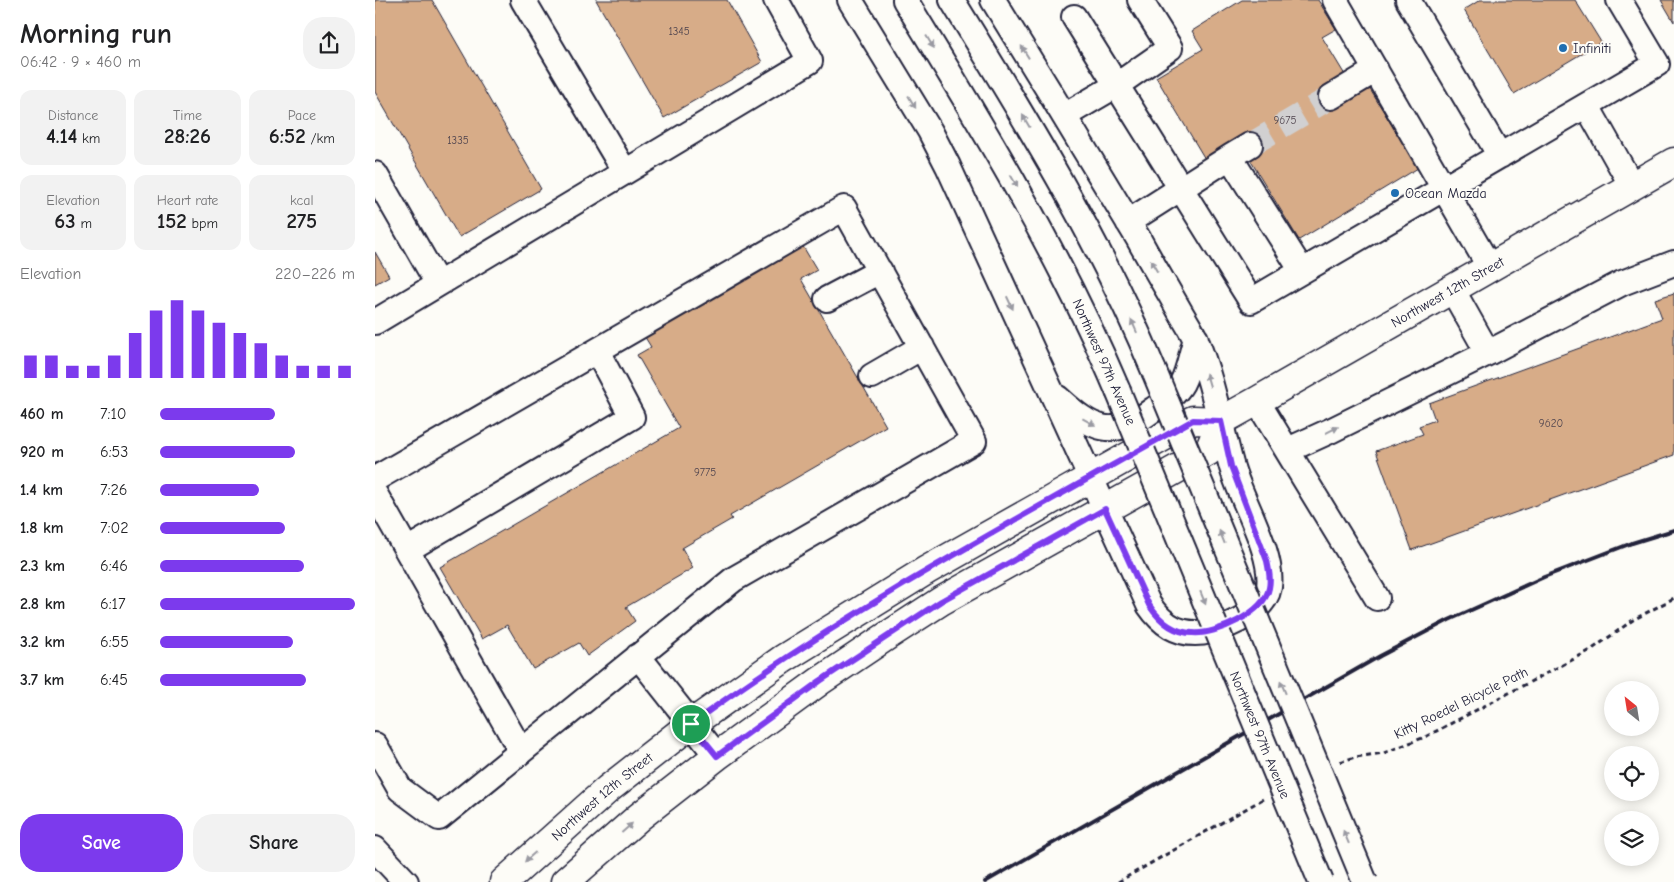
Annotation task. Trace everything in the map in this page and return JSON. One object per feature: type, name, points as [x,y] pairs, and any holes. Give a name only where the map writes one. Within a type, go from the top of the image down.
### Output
[{"type":"main road","name":"Northwest 12th Street","points":[[503,882],[608,789],[691,724],[737,690],[830,628],[927,570],[1193,420],[1221,421],[1674,162]]},
{"type":"main road","points":[[565,882],[639,817],[717,756],[820,681],[941,601],[1209,451],[1221,421]]},
{"type":"street","points":[[523,0],[625,172]]},
{"type":"street","points":[[375,322],[810,61],[776,0]]},
{"type":"street","points":[[850,0],[939,150],[1149,605],[1156,616],[1168,626],[1182,632],[1194,634],[1233,623],[1249,614],[1264,600],[1269,588],[1270,574],[1263,548],[1231,466],[1221,421],[1196,339],[1128,222],[993,0]]},
{"type":"street","name":"Northwest 97th Avenue","points":[[905,0],[988,136],[1029,208],[1085,316],[1118,391],[1321,882]]},
{"type":"street","points":[[952,0],[1015,102],[1072,202],[1128,312],[1365,882]]},
{"type":"street","points":[[1064,116],[1117,84],[1170,48],[1140,0]]},
{"type":"street","points":[[1335,0],[1490,268]]},
{"type":"street","points":[[1408,0],[1501,156]]},
{"type":"street","points":[[1074,17],[1251,301],[1657,64],[1619,0]]},
{"type":"street","points":[[1331,97],[1376,70]]},
{"type":"street","points":[[1587,106],[1632,186]]},
{"type":"street","points":[[1128,222],[1250,145]]},
{"type":"street","points":[[1230,157],[1302,271]]},
{"type":"street","points":[[375,174],[438,284]]},
{"type":"street","points":[[375,479],[844,208],[974,441],[734,579],[439,818],[400,788],[375,745]]},
{"type":"street","points":[[1287,450],[1332,430],[1488,353],[1622,283],[1674,264]]},
{"type":"street","points":[[827,299],[879,271]]},
{"type":"street","points":[[1452,289],[1488,353]]},
{"type":"street","points":[[1051,392],[1088,423],[1102,428],[1114,429],[1130,424],[1149,413],[1177,390],[1182,383],[1196,339]]},
{"type":"street","points":[[872,376],[922,348]]},
{"type":"street","points":[[407,550],[632,418],[597,351]]},
{"type":"street","points":[[1257,401],[1377,598]]},
{"type":"street","points":[[375,494],[521,751]]},
{"type":"street","points":[[638,656],[717,756]]},
{"type":"street","points":[[375,849],[406,882]]},
{"type":"path","name":"Kitty Roedel Bicycle Path","points":[[1339,763],[1355,757],[1384,752],[1425,737],[1591,650],[1633,620],[1674,598]]},
{"type":"path","points":[[1118,882],[1270,795]]},
{"type":"building","points":[[375,0],[432,0],[541,189],[459,237],[375,92]]},
{"type":"building","points":[[596,0],[727,0],[762,62],[664,118]]},
{"type":"building","points":[[1242,0],[1318,0],[1336,29],[1322,37],[1345,75],[1324,87],[1368,86],[1418,168],[1299,240],[1249,158],[1205,159],[1156,77],[1203,49],[1192,31]]},
{"type":"building","points":[[1480,0],[1575,0],[1601,42],[1514,94],[1464,10]]},
{"type":"building","points":[[1661,0],[1674,0],[1674,22]]},
{"type":"building","points":[[801,243],[817,270],[801,279],[886,426],[730,516],[732,519],[682,548],[693,568],[626,607],[635,621],[587,656],[579,643],[533,669],[507,625],[482,639],[440,567],[679,428],[637,355],[651,347],[643,334]]},
{"type":"building","points":[[375,252],[389,276],[375,284]]},
{"type":"building","points":[[1674,293],[1674,455],[1412,550],[1376,451],[1423,434],[1419,426],[1435,420],[1429,403],[1662,318],[1655,299]]},
{"type":"tunnel","points":[[1250,145],[1331,97]]},
{"type":"railway","points":[[985,882],[1380,656],[1449,620],[1544,577],[1632,543],[1674,530]]},
{"type":"place","name":"Infiniti","points":[[1563,48]]},
{"type":"place","name":"Ocean Mazda","points":[[1395,193]]},
{"type":"route","points":[[1193,420],[1221,421],[1231,466],[1263,548],[1270,574],[1269,588],[1264,600],[1249,614],[1233,623],[1194,634],[1182,632],[1168,626],[1156,616],[1149,605],[1105,509],[941,601],[820,681],[717,756],[691,724],[737,690],[830,628],[927,570],[1193,420]]}]
